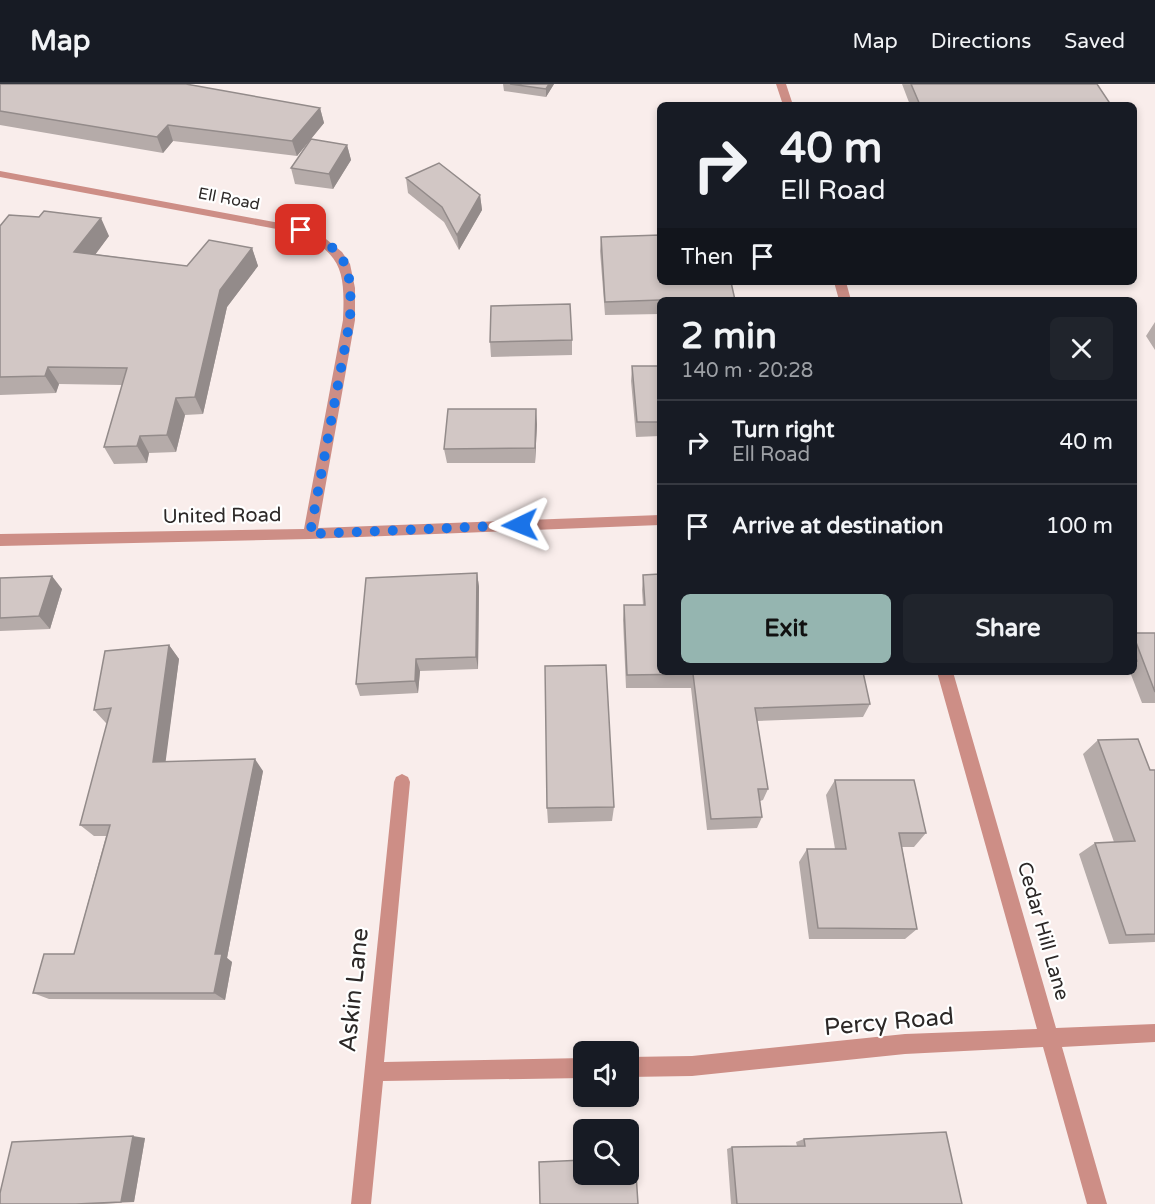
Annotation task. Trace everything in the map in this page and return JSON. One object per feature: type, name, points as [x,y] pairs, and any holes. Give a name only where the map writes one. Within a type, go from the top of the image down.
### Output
[{"type":"street","points":[[781,84],[787,102]]},
{"type":"street","name":"Ell Road","points":[[0,174],[301,230],[321,238],[338,250],[348,267],[351,290],[350,320],[310,534]]},
{"type":"street","name":"United Road","points":[[0,540],[310,534],[657,520]]},
{"type":"street","name":"Cedar Hill Lane","points":[[946,675],[1097,1204]]},
{"type":"street","name":"Askin Lane","points":[[360,1204],[402,782]]},
{"type":"street","name":"Percy Road","points":[[639,1067],[692,1066],[905,1044],[1155,1033]]},
{"type":"street","points":[[372,1072],[573,1068]]},
{"type":"building","points":[[0,84],[186,84],[320,108],[292,141],[168,125],[157,137],[0,111]]},
{"type":"building","points":[[510,84],[549,84],[546,89]]},
{"type":"building","points":[[911,84],[1097,84],[1109,102],[919,102]]},
{"type":"building","points":[[311,139],[347,145],[329,174],[291,168]]},
{"type":"building","points":[[439,163],[480,195],[457,235],[442,207],[406,178]]},
{"type":"building","points":[[44,211],[101,218],[74,252],[187,266],[209,240],[252,248],[220,290],[195,397],[176,398],[167,435],[140,436],[137,446],[104,447],[127,368],[48,367],[45,376],[0,377],[0,226],[9,215],[39,217]]},
{"type":"building","points":[[657,235],[657,285],[732,285],[734,297],[657,297],[657,300],[605,302],[601,237]]},
{"type":"building","points":[[570,304],[572,340],[490,342],[491,306]]},
{"type":"building","points":[[632,366],[657,366],[657,422],[637,422]]},
{"type":"building","points":[[448,409],[536,409],[535,448],[444,449]]},
{"type":"building","points":[[477,573],[476,657],[416,659],[415,681],[356,684],[366,578]]},
{"type":"building","points":[[657,574],[657,675],[627,675],[624,605],[645,605],[643,575]]},
{"type":"building","points":[[52,576],[39,616],[0,618],[0,578]]},
{"type":"building","points":[[1137,633],[1155,633],[1155,692],[1137,645]]},
{"type":"building","points":[[169,645],[153,762],[255,759],[215,954],[222,954],[214,993],[33,993],[44,954],[74,954],[110,825],[80,825],[111,708],[94,710],[105,651]]},
{"type":"building","points":[[606,665],[614,807],[547,808],[545,666]]},
{"type":"building","points":[[693,675],[864,675],[870,704],[755,708],[768,789],[758,789],[762,817],[711,819]]},
{"type":"building","points":[[1138,739],[1150,770],[1155,770],[1155,934],[1126,935],[1095,843],[1135,841],[1098,740]]},
{"type":"building","points":[[835,780],[914,780],[926,833],[899,833],[917,929],[818,928],[807,849],[846,849]]},
{"type":"building","points":[[946,1132],[962,1204],[737,1204],[732,1147],[805,1146],[804,1139]]},
{"type":"building","points":[[133,1136],[121,1202],[0,1204],[0,1193],[12,1142]]},
{"type":"building","points":[[573,1160],[573,1185],[637,1185],[638,1204],[540,1204],[539,1162]]},
{"type":"route","points":[[301,230],[321,238],[338,250],[348,267],[351,290],[350,320],[310,534],[520,525]]}]
